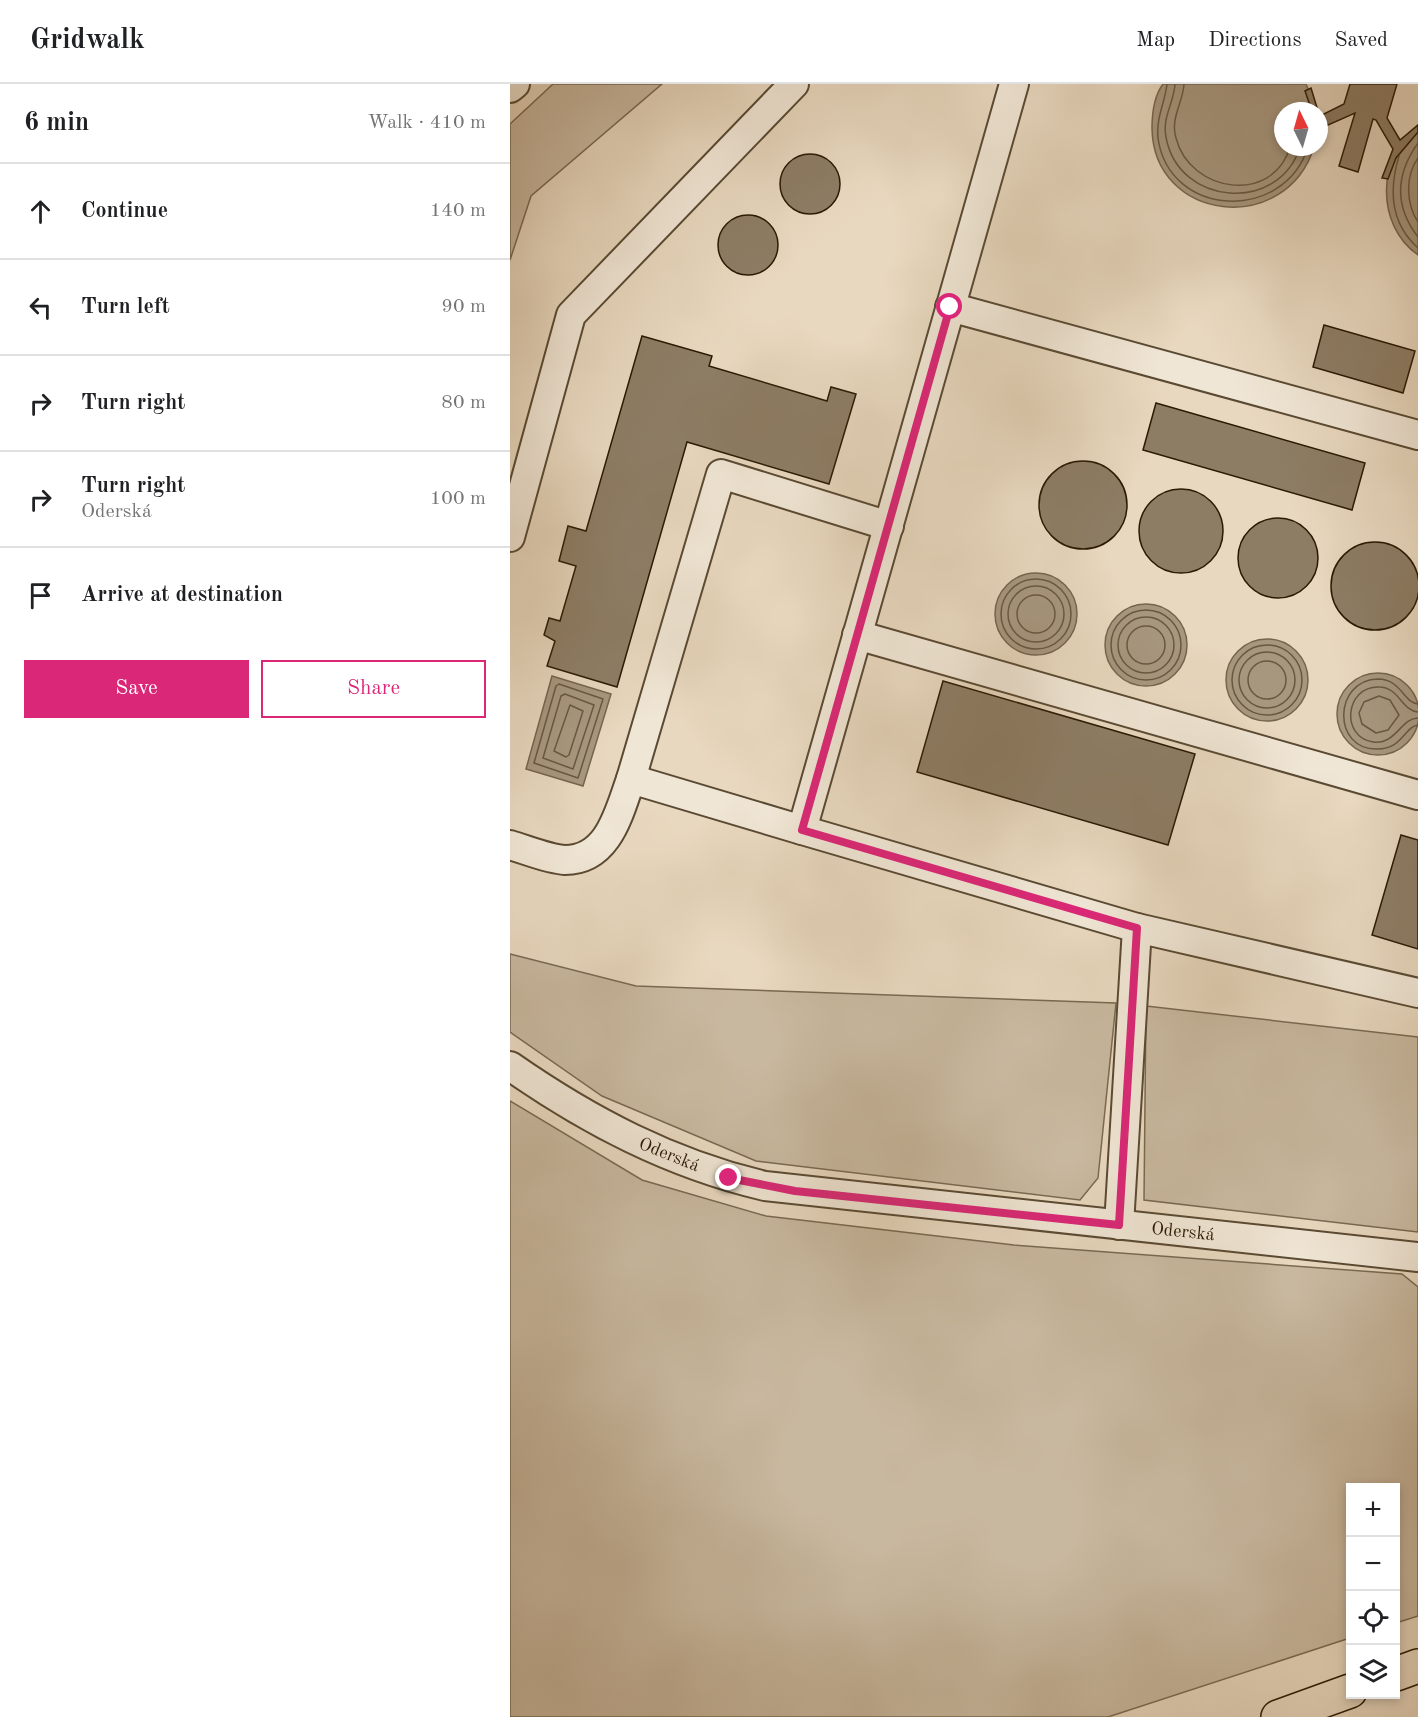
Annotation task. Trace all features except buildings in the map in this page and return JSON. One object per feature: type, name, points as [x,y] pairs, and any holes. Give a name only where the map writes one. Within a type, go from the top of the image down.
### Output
[{"type":"highway","points":[[1400,1672],[1418,1666]]},
{"type":"highway","points":[[1278,1717],[1346,1692]]},
{"type":"street","points":[[510,88],[515,84]]},
{"type":"street","points":[[510,537],[571,315],[794,84]]},
{"type":"street","points":[[802,830],[1014,84]]},
{"type":"street","points":[[950,307],[1418,435]]},
{"type":"street","points":[[510,845],[564,860],[586,855],[609,837],[631,779],[721,474],[889,526]]},
{"type":"street","points":[[857,635],[1418,795]]},
{"type":"street","points":[[631,779],[1137,928],[1418,993]]},
{"type":"street","points":[[1119,1225],[1137,928]]},
{"type":"street","name":"Oderská","points":[[510,1066],[629,1139],[695,1167],[729,1178],[795,1191],[1418,1257]]},
{"type":"shaded area","points":[[553,84],[662,84],[531,196],[510,260],[510,124]]},
{"type":"shaded area","points":[[510,954],[636,986],[1116,1003],[1098,1178],[1080,1200],[756,1161],[602,1096],[510,1032]]},
{"type":"shaded area","points":[[1146,1006],[1418,1037],[1418,1232],[1144,1200]]},
{"type":"shaded area","points":[[510,1101],[642,1180],[766,1216],[1014,1245],[1402,1274],[1418,1287],[1418,1616],[1400,1622],[1400,1483],[1346,1483],[1346,1639],[1108,1717],[510,1717]]},
{"type":"water","points":[[1163,84],[1306,84],[1313,102],[1274,102],[1274,156],[1309,156],[1299,176],[1277,195],[1251,205],[1223,206],[1196,199],[1174,183],[1158,159],[1152,116]]},
{"type":"water","points":[[1418,125],[1418,255],[1404,242],[1394,226],[1388,209],[1386,190],[1395,154],[1404,138]]},
{"type":"water","points":[[1036,573],[1052,576],[1065,585],[1074,598],[1077,614],[1074,630],[1065,643],[1052,652],[1036,655],[1020,652],[1007,643],[998,630],[995,614],[998,598],[1007,585],[1020,576]]},
{"type":"water","points":[[1146,604],[1162,607],[1175,616],[1184,629],[1187,645],[1184,661],[1175,674],[1162,683],[1146,686],[1130,683],[1117,674],[1108,661],[1105,645],[1108,629],[1117,616],[1130,607]]},
{"type":"water","points":[[1267,639],[1283,642],[1296,651],[1305,664],[1308,680],[1305,696],[1296,709],[1283,718],[1267,721],[1251,718],[1238,709],[1229,696],[1226,680],[1229,664],[1238,651],[1251,642]]},
{"type":"water","points":[[1378,673],[1394,676],[1407,685],[1416,698],[1419,714],[1416,730],[1407,743],[1394,752],[1378,755],[1362,752],[1349,743],[1340,730],[1337,714],[1340,698],[1349,685],[1362,676]]},
{"type":"water","points":[[552,676],[611,694],[583,786],[526,769]]},
{"type":"route","points":[[729,1178],[795,1191],[1119,1225],[1137,928],[802,830],[950,307]]}]
